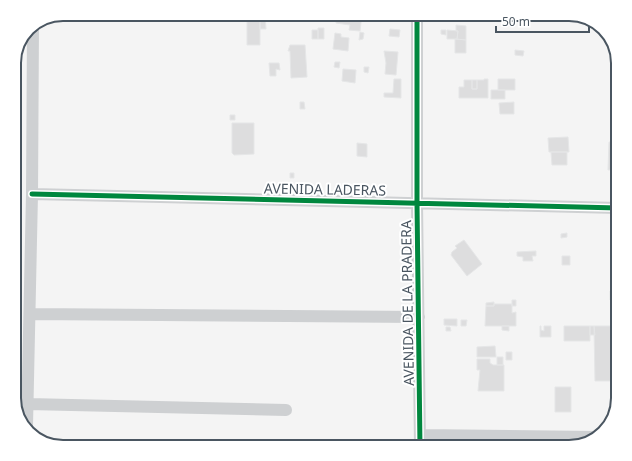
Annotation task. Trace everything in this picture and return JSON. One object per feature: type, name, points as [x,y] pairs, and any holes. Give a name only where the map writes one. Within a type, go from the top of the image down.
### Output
[{"type":"street","name":"AVENIDA DE LA PRADERA","points":[[417,21],[417,203],[420,440]]},
{"type":"street","points":[[27,420],[32,194],[33,33]]},
{"type":"street","name":"AVENIDA LADERAS","points":[[32,194],[611,208]]},
{"type":"street","points":[[30,314],[419,317]]},
{"type":"street","points":[[28,404],[286,410]]},
{"type":"street","points":[[420,435],[586,437]]},
{"type":"building","points":[[247,21],[260,21],[260,45],[247,45]]},
{"type":"building","points":[[260,21],[265,21],[266,29],[260,29]]},
{"type":"building","points":[[336,21],[361,21],[360,31],[349,30],[350,25],[336,23]]},
{"type":"building","points":[[456,25],[466,26],[466,40],[457,39],[458,31],[456,31]]},
{"type":"building","points":[[318,28],[324,28],[324,39],[318,39]]},
{"type":"building","points":[[390,29],[400,30],[399,37],[389,36]]},
{"type":"building","points":[[312,30],[318,30],[318,39],[312,39]]},
{"type":"building","points":[[441,30],[446,30],[446,35],[441,34]]},
{"type":"building","points":[[447,30],[458,31],[457,39],[447,39]]},
{"type":"building","points":[[360,32],[364,33],[363,39],[359,40]]},
{"type":"building","points":[[335,33],[341,34],[341,37],[349,38],[348,51],[333,49]]},
{"type":"building","points":[[455,39],[466,40],[466,53],[455,53]]},
{"type":"building","points":[[290,45],[305,45],[307,77],[291,78],[290,51],[288,51]]},
{"type":"building","points":[[515,50],[524,51],[523,56],[515,55]]},
{"type":"building","points":[[384,51],[398,52],[396,75],[385,74],[386,63]]},
{"type":"building","points":[[335,62],[340,62],[339,68],[334,67]]},
{"type":"building","points":[[269,63],[279,63],[280,70],[276,69],[276,76],[270,76]]},
{"type":"building","points":[[364,67],[369,67],[368,73],[364,72]]},
{"type":"building","points":[[343,69],[356,70],[355,83],[342,81]]},
{"type":"building","points":[[394,79],[401,79],[401,98],[384,97],[384,93],[393,93]]},
{"type":"building","points":[[488,79],[488,98],[459,98],[459,87],[464,87],[464,80],[472,80],[472,89],[477,89],[477,80]]},
{"type":"building","points":[[498,79],[515,79],[515,90],[498,90]]},
{"type":"building","points":[[472,80],[477,80],[477,89],[472,89]]},
{"type":"building","points":[[491,90],[505,90],[505,99],[491,99]]},
{"type":"building","points":[[300,102],[304,102],[305,109],[300,109]]},
{"type":"building","points":[[514,102],[514,114],[500,114],[499,103]]},
{"type":"building","points":[[230,115],[235,115],[235,120],[230,120]]},
{"type":"building","points":[[232,123],[254,123],[254,154],[234,155],[232,153]]},
{"type":"building","points":[[568,137],[569,152],[549,152],[548,138]]},
{"type":"building","points":[[609,142],[611,142],[611,170],[608,170]]},
{"type":"building","points":[[357,143],[367,144],[367,157],[357,156]]},
{"type":"building","points":[[551,152],[567,152],[567,165],[552,165]]},
{"type":"building","points":[[290,173],[294,173],[294,178],[290,178]]},
{"type":"building","points":[[567,233],[567,237],[561,238],[561,234]]},
{"type":"building","points":[[464,240],[482,264],[467,276],[451,255],[457,248],[455,246]]},
{"type":"building","points":[[536,251],[536,256],[532,256],[533,261],[523,261],[523,257],[517,256],[517,252]]},
{"type":"building","points":[[562,256],[570,256],[570,265],[562,265]]},
{"type":"building","points":[[512,300],[516,300],[516,306],[512,306]]},
{"type":"building","points":[[494,302],[494,306],[486,306],[486,303]]},
{"type":"building","points":[[494,304],[512,304],[512,313],[516,312],[516,326],[485,326],[486,306],[494,306]]},
{"type":"building","points":[[444,319],[457,319],[457,326],[444,325]]},
{"type":"building","points":[[461,320],[467,320],[466,326],[461,326]]},
{"type":"building","points":[[502,326],[509,326],[509,331],[502,330]]},
{"type":"building","points":[[540,326],[541,330],[544,331],[544,326],[551,326],[551,337],[540,337]]},
{"type":"building","points":[[564,326],[590,326],[590,341],[564,341]]},
{"type":"building","points":[[590,326],[594,326],[595,335],[590,335]]},
{"type":"building","points":[[594,326],[611,326],[611,381],[595,381]]},
{"type":"building","points":[[446,327],[450,327],[451,331],[446,331]]},
{"type":"building","points":[[495,346],[496,357],[477,357],[477,347]]},
{"type":"building","points":[[506,352],[512,352],[512,360],[506,360]]},
{"type":"building","points":[[497,357],[503,357],[503,365],[497,365]]},
{"type":"building","points":[[477,359],[490,359],[490,363],[493,365],[504,365],[504,391],[478,391],[480,370],[477,370]]},
{"type":"building","points":[[555,387],[571,387],[571,412],[555,412]]},
{"type":"cycle path","points":[[417,21],[417,203],[420,440]]},
{"type":"cycle path","points":[[32,194],[611,208]]}]
